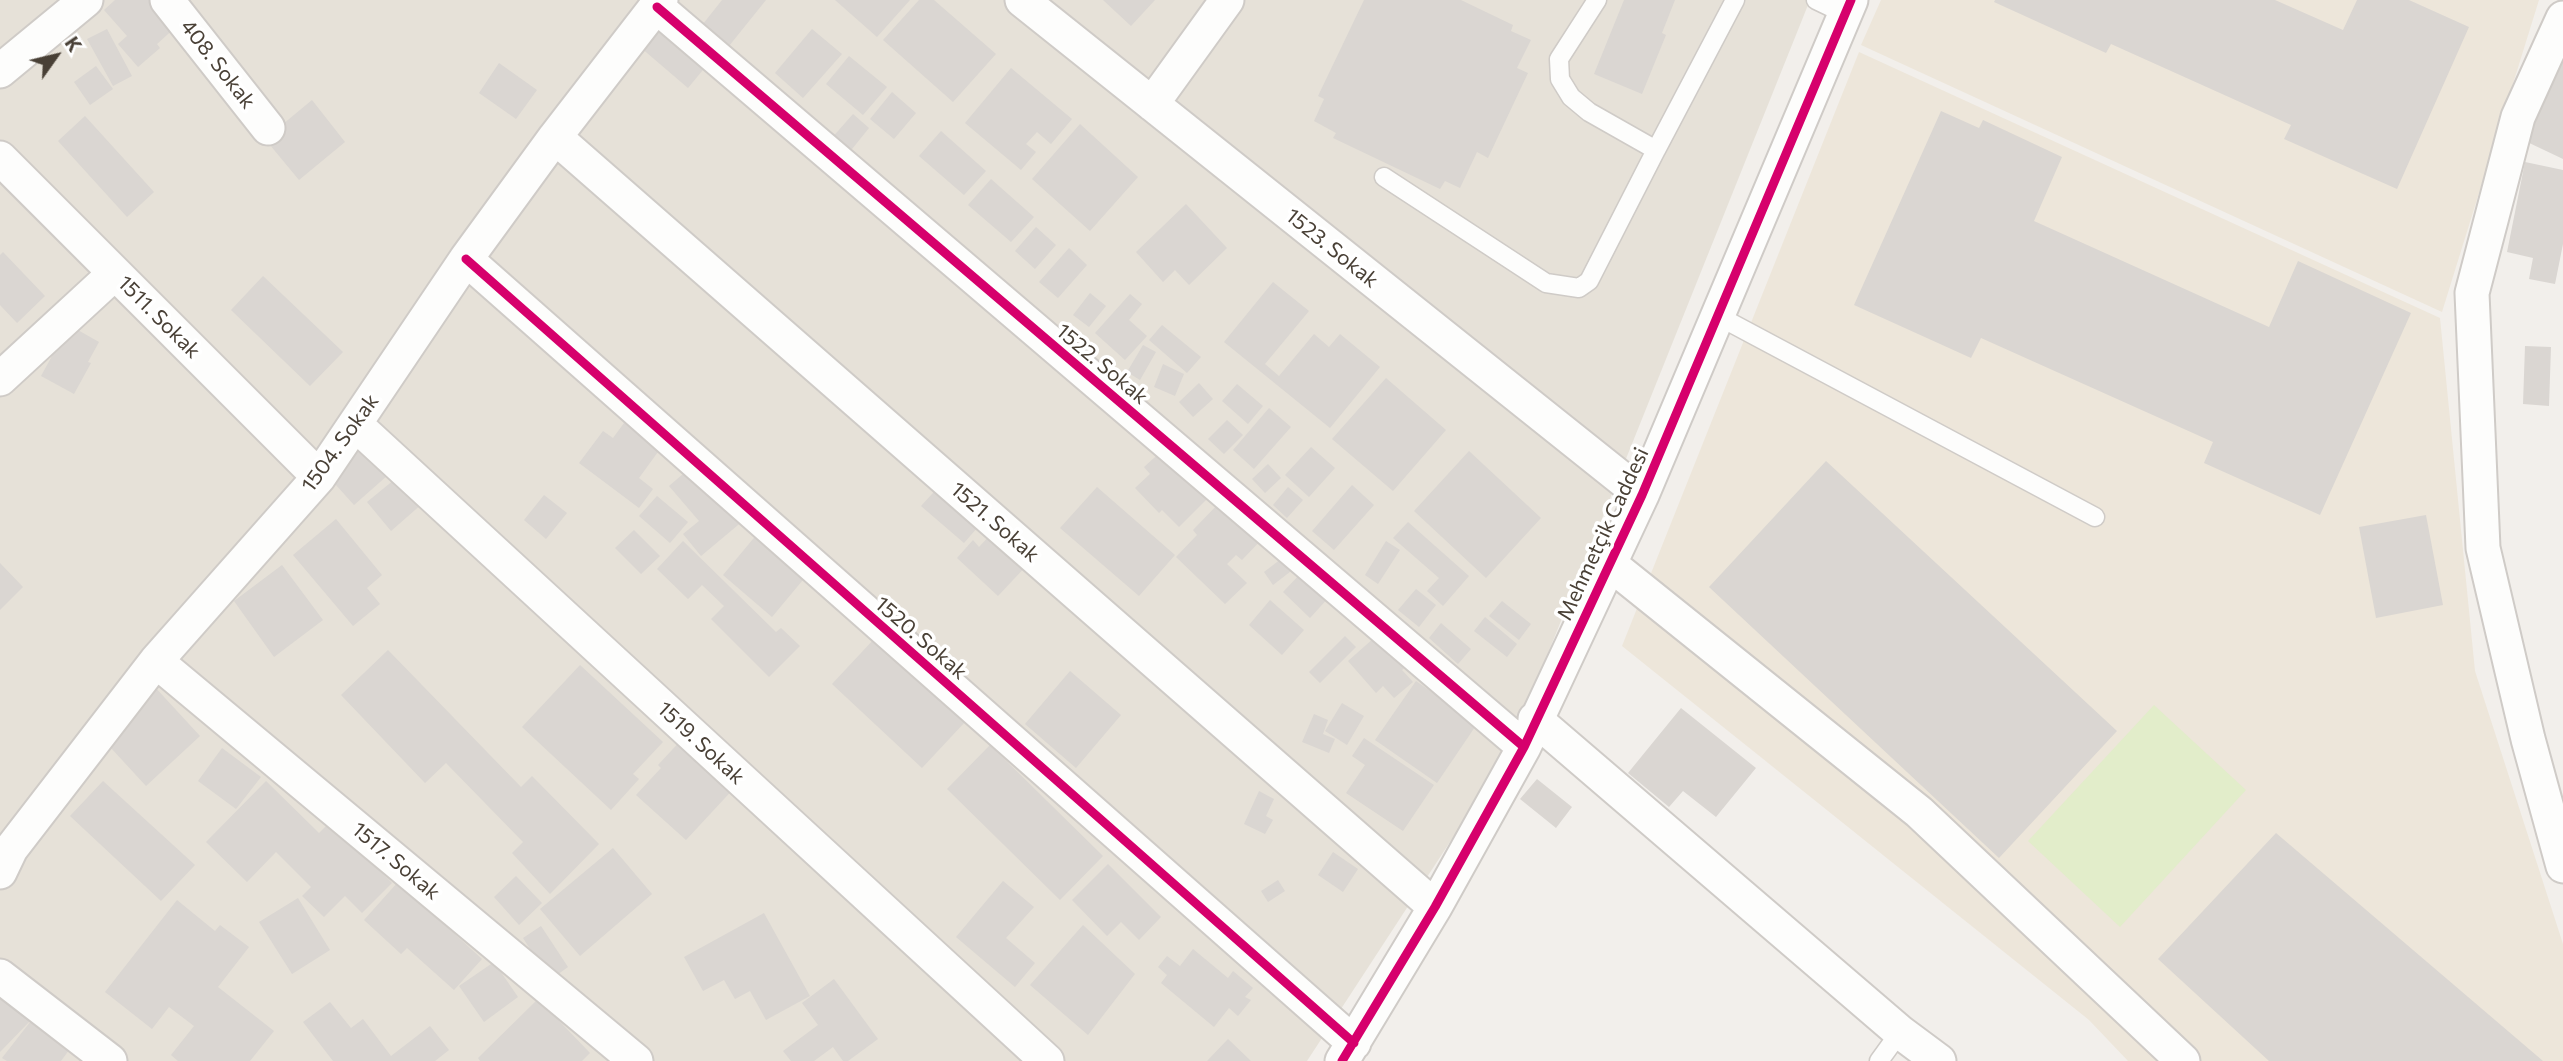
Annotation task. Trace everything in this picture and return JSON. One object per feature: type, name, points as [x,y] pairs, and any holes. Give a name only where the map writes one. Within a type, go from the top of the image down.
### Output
[{"type":"street","points":[[0,71],[86,0]]},
{"type":"street","name":"408. Sokak","points":[[167,0],[268,128]]},
{"type":"street","name":"1523. Sokak","points":[[1022,0],[1643,495]]},
{"type":"street","points":[[1152,104],[1227,0]]},
{"type":"street","name":"1504. Sokak","points":[[4,853],[156,661],[319,477],[466,259],[555,137],[659,3]]},
{"type":"street","name":"1522. Sokak","points":[[659,3],[1530,733],[1939,1061]]},
{"type":"street","name":"Mehmetçik Caddesi","points":[[1348,1052],[1435,907],[1530,733],[1643,495],[1718,316],[1837,5]]},
{"type":"street","points":[[2563,18],[2518,117],[2472,293],[2483,548],[2528,739],[2563,866]]},
{"type":"street","name":"1521. Sokak","points":[[555,137],[1435,907]]},
{"type":"street","name":"1511. Sokak","points":[[0,158],[319,477]]},
{"type":"street","name":"1520. Sokak","points":[[466,259],[1348,1052]]},
{"type":"street","points":[[0,379],[115,273]]},
{"type":"street","name":"1519. Sokak","points":[[355,425],[1046,1061]]},
{"type":"street","points":[[1610,564],[1919,812],[2183,1061]]},
{"type":"street","name":"1517. Sokak","points":[[156,661],[636,1061]]},
{"type":"street","points":[[0,976],[110,1061]]},
{"type":"lane","points":[[1597,0],[1559,59],[1560,79],[1571,97],[1589,112],[1656,149]]},
{"type":"lane","points":[[1384,177],[1546,283],[1579,288],[1589,281],[1735,0]]},
{"type":"lane","points":[[1718,316],[2095,517]]},
{"type":"lane","points":[[1879,1061],[1900,1032]]},
{"type":"shaded area","points":[[0,0],[1810,0],[1508,753],[1307,1061],[0,1061]]},
{"type":"shaded area","points":[[1881,0],[2539,0],[2442,312],[1861,45]]},
{"type":"shaded area","points":[[1859,52],[2440,318],[2475,671],[2563,944],[2563,1061],[2128,1061],[2089,1020],[1622,646]]},
{"type":"green space","points":[[2154,705],[2246,790],[2120,927],[2028,841]]},
{"type":"building","points":[[115,0],[156,0],[178,25],[157,44],[160,48],[138,67],[118,44],[127,36],[104,10]]},
{"type":"building","points":[[722,0],[766,0],[729,46],[703,24]]},
{"type":"building","points":[[835,0],[910,0],[877,37]]},
{"type":"building","points":[[919,0],[934,0],[996,54],[953,102],[883,40]]},
{"type":"building","points":[[1103,0],[1155,0],[1131,26]]},
{"type":"building","points":[[1364,0],[1461,0],[1513,25],[1511,31],[1531,40],[1517,68],[1528,73],[1488,158],[1477,152],[1460,188],[1445,181],[1440,189],[1333,138],[1336,133],[1314,121],[1324,99],[1318,96]]},
{"type":"building","points":[[1624,0],[1675,0],[1662,33],[1666,35],[1642,94],[1594,74]]},
{"type":"building","points":[[2275,0],[2343,30],[2357,0],[2409,0],[2469,27],[2397,189],[2284,139],[2291,125],[2111,44],[2106,53],[1994,2]]},
{"type":"building","points":[[658,25],[707,65],[688,88],[640,47]]},
{"type":"building","points":[[107,29],[132,76],[113,86],[87,39]]},
{"type":"building","points":[[812,29],[842,54],[803,98],[775,73]]},
{"type":"building","points":[[849,56],[887,87],[863,115],[826,84]]},
{"type":"building","points":[[2563,56],[2563,159],[2523,140]]},
{"type":"building","points":[[499,63],[537,90],[516,119],[479,93]]},
{"type":"building","points":[[96,66],[113,89],[90,105],[74,82]]},
{"type":"building","points":[[1011,68],[1072,119],[1051,144],[1037,132],[1026,144],[1036,152],[1021,170],[965,123]]},
{"type":"building","points":[[892,92],[916,113],[894,139],[870,119]]},
{"type":"building","points":[[312,100],[345,142],[299,180],[265,139]]},
{"type":"building","points":[[1941,111],[1979,128],[1983,120],[2062,157],[2034,221],[2269,327],[2298,261],[2411,313],[2320,515],[2204,463],[2213,442],[1981,338],[1971,358],[1854,305]]},
{"type":"building","points":[[853,114],[869,128],[848,154],[831,139]]},
{"type":"building","points":[[85,116],[154,192],[127,217],[58,141]]},
{"type":"building","points":[[1080,124],[1138,177],[1090,231],[1032,179]]},
{"type":"building","points":[[941,131],[986,171],[964,195],[919,156]]},
{"type":"building","points":[[2525,162],[2563,170],[2563,244],[2555,284],[2529,279],[2533,258],[2507,252]]},
{"type":"building","points":[[991,179],[1034,217],[1011,242],[968,205]]},
{"type":"building","points":[[1186,204],[1227,248],[1189,285],[1175,270],[1163,282],[1136,252]]},
{"type":"building","points":[[1036,227],[1056,245],[1035,269],[1015,251]]},
{"type":"building","points":[[1069,248],[1087,265],[1058,298],[1039,282]]},
{"type":"building","points":[[3,252],[45,296],[17,323],[0,305],[0,255]]},
{"type":"building","points":[[263,276],[343,352],[310,386],[231,310]]},
{"type":"building","points":[[1273,282],[1309,311],[1265,364],[1279,376],[1314,334],[1329,347],[1340,334],[1380,367],[1330,428],[1224,342]]},
{"type":"building","points":[[1090,293],[1106,306],[1089,327],[1073,315]]},
{"type":"building","points":[[1130,294],[1142,304],[1129,320],[1147,336],[1125,360],[1095,333]]},
{"type":"building","points":[[69,325],[99,342],[74,394],[41,376]]},
{"type":"building","points":[[1162,325],[1201,357],[1187,373],[1149,340]]},
{"type":"building","points":[[1143,345],[1156,352],[1140,380],[1127,372]]},
{"type":"building","points":[[2525,346],[2551,347],[2549,406],[2523,404]]},
{"type":"building","points":[[1163,364],[1184,374],[1175,396],[1154,387]]},
{"type":"building","points":[[1386,378],[1446,430],[1393,491],[1332,439]]},
{"type":"building","points":[[1199,383],[1213,399],[1193,417],[1179,402]]},
{"type":"building","points":[[1237,384],[1263,406],[1248,424],[1222,401]]},
{"type":"building","points":[[1269,408],[1291,427],[1254,469],[1233,450]]},
{"type":"building","points":[[627,419],[663,445],[639,478],[653,489],[639,508],[579,463],[603,431],[613,438]]},
{"type":"building","points":[[1227,420],[1243,435],[1224,454],[1208,439]]},
{"type":"building","points":[[361,445],[388,475],[354,505],[327,475]]},
{"type":"building","points":[[1311,447],[1335,468],[1309,497],[1285,475]]},
{"type":"building","points":[[1164,449],[1209,497],[1179,527],[1162,510],[1159,513],[1135,488],[1150,474],[1144,467]]},
{"type":"building","points":[[1469,451],[1541,518],[1486,578],[1414,511]]},
{"type":"building","points":[[1826,461],[2117,731],[1999,858],[1709,587]]},
{"type":"building","points":[[697,462],[744,520],[701,556],[683,534],[699,521],[669,486]]},
{"type":"building","points":[[1268,464],[1281,478],[1265,493],[1252,479]]},
{"type":"building","points":[[400,475],[423,503],[391,531],[367,502]]},
{"type":"building","points":[[943,482],[984,520],[964,543],[921,506]]},
{"type":"building","points":[[1352,485],[1374,505],[1334,550],[1312,531]]},
{"type":"building","points":[[1097,487],[1175,555],[1139,596],[1060,528]]},
{"type":"building","points":[[1288,487],[1303,500],[1287,518],[1273,505]]},
{"type":"building","points":[[544,495],[567,513],[546,539],[524,520]]},
{"type":"building","points":[[657,496],[688,522],[670,543],[639,516]]},
{"type":"building","points":[[1223,499],[1263,538],[1242,560],[1236,555],[1227,564],[1247,583],[1225,604],[1176,557],[1197,535],[1193,530]]},
{"type":"building","points":[[2426,515],[2443,605],[2376,618],[2359,527]]},
{"type":"building","points":[[336,519],[382,575],[367,588],[380,604],[353,626],[293,555]]},
{"type":"building","points":[[1408,522],[1469,576],[1443,606],[1427,591],[1439,578],[1393,538]]},
{"type":"building","points":[[634,530],[660,556],[641,574],[615,548]]},
{"type":"building","points":[[993,532],[1028,564],[998,596],[957,558],[973,540],[979,547]]},
{"type":"building","points":[[758,533],[807,575],[772,617],[723,575]]},
{"type":"building","points":[[683,541],[776,632],[781,628],[800,646],[769,677],[711,619],[724,606],[702,585],[688,599],[657,569]]},
{"type":"building","points":[[1386,541],[1400,550],[1378,584],[1365,575]]},
{"type":"building","points":[[1285,556],[1295,568],[1273,585],[1264,572]]},
{"type":"building","points":[[0,563],[23,587],[0,610]]},
{"type":"building","points":[[282,565],[323,620],[274,657],[234,601]]},
{"type":"building","points":[[1304,570],[1330,596],[1310,618],[1283,592]]},
{"type":"building","points":[[1416,589],[1436,605],[1419,627],[1398,610]]},
{"type":"building","points":[[1270,600],[1304,630],[1282,655],[1249,625]]},
{"type":"building","points":[[1502,601],[1531,624],[1519,640],[1489,616]]},
{"type":"building","points":[[1485,617],[1517,644],[1507,657],[1474,631]]},
{"type":"building","points":[[1441,623],[1471,649],[1458,664],[1429,638]]},
{"type":"building","points":[[1345,636],[1356,647],[1320,683],[1309,672]]},
{"type":"building","points":[[875,638],[965,722],[922,768],[832,684]]},
{"type":"building","points":[[1374,638],[1390,657],[1398,651],[1409,663],[1402,670],[1413,682],[1394,698],[1383,686],[1376,693],[1348,661]]},
{"type":"building","points":[[388,650],[521,787],[532,776],[599,844],[550,894],[512,853],[523,842],[446,763],[425,783],[341,695]]},
{"type":"building","points":[[580,665],[663,742],[633,774],[639,779],[611,810],[522,727]]},
{"type":"building","points":[[1070,671],[1121,715],[1076,768],[1025,724]]},
{"type":"building","points":[[1416,681],[1477,724],[1437,783],[1375,740]]},
{"type":"building","points":[[153,685],[200,736],[146,786],[100,736]]},
{"type":"building","points":[[1342,703],[1364,716],[1347,745],[1325,731]]},
{"type":"building","points":[[1681,708],[1756,768],[1716,817],[1683,791],[1669,807],[1628,773]]},
{"type":"building","points":[[1314,714],[1328,720],[1323,734],[1335,739],[1329,753],[1302,742]]},
{"type":"building","points":[[685,736],[737,785],[686,840],[636,795],[661,768],[658,765]]},
{"type":"building","points":[[1364,738],[1434,785],[1403,831],[1346,793],[1365,765],[1352,756]]},
{"type":"building","points":[[990,745],[1103,856],[1060,900],[947,789]]},
{"type":"building","points":[[222,748],[261,777],[236,809],[198,781]]},
{"type":"building","points":[[1537,779],[1572,807],[1556,828],[1520,799]]},
{"type":"building","points":[[103,781],[195,865],[161,901],[70,816]]},
{"type":"building","points":[[266,781],[319,833],[331,821],[392,883],[362,913],[345,896],[324,917],[302,896],[311,887],[276,852],[247,882],[206,842]]},
{"type":"building","points":[[1259,791],[1274,799],[1266,816],[1273,820],[1265,834],[1244,824]]},
{"type":"building","points":[[2276,833],[2543,1061],[2269,1061],[2158,959]]},
{"type":"building","points":[[613,848],[652,894],[580,956],[540,909]]},
{"type":"building","points":[[1333,852],[1358,869],[1343,892],[1318,875]]},
{"type":"building","points":[[1108,864],[1161,917],[1139,940],[1121,922],[1107,936],[1072,900]]},
{"type":"building","points":[[516,876],[542,903],[519,925],[494,897]]},
{"type":"building","points":[[1278,880],[1285,891],[1268,902],[1261,891]]},
{"type":"building","points":[[1003,881],[1034,907],[1006,938],[1035,963],[1015,987],[956,937]]},
{"type":"building","points":[[398,882],[482,959],[454,990],[407,948],[401,954],[364,920]]},
{"type":"building","points":[[298,898],[330,950],[292,974],[259,922]]},
{"type":"building","points":[[177,900],[215,931],[220,925],[249,947],[218,987],[274,1031],[250,1061],[178,1061],[171,1055],[194,1026],[169,1007],[152,1029],[105,992]]},
{"type":"building","points":[[764,913],[810,996],[766,1020],[750,991],[735,999],[724,980],[703,991],[684,957]]},
{"type":"building","points":[[1083,925],[1135,974],[1088,1035],[1030,985]]},
{"type":"building","points":[[541,926],[568,967],[550,980],[523,938]]},
{"type":"building","points":[[1193,949],[1228,978],[1233,971],[1253,988],[1245,997],[1251,1000],[1238,1016],[1229,1008],[1214,1027],[1161,983],[1167,975],[1158,967],[1167,956],[1180,966]]},
{"type":"building","points":[[494,962],[518,997],[484,1022],[459,986]]},
{"type":"building","points":[[834,979],[878,1039],[848,1061],[843,1061],[833,1047],[814,1061],[791,1061],[783,1051],[818,1025],[802,1003]]},
{"type":"building","points":[[0,991],[31,1020],[0,1052]]},
{"type":"building","points":[[538,999],[590,1053],[582,1061],[480,1061],[478,1058]]},
{"type":"building","points":[[330,1002],[351,1028],[363,1019],[391,1056],[430,1026],[449,1050],[435,1061],[333,1061],[303,1022]]},
{"type":"building","points":[[34,1017],[72,1046],[61,1061],[7,1061],[2,1058]]},
{"type":"building","points":[[1228,1039],[1251,1061],[1207,1061]]},
{"type":"cycle path","points":[[1342,1061],[1435,907],[1524,747],[1642,495],[1851,0]]},
{"type":"cycle path","points":[[657,7],[1524,747]]},
{"type":"cycle path","points":[[466,259],[1354,1043]]}]
